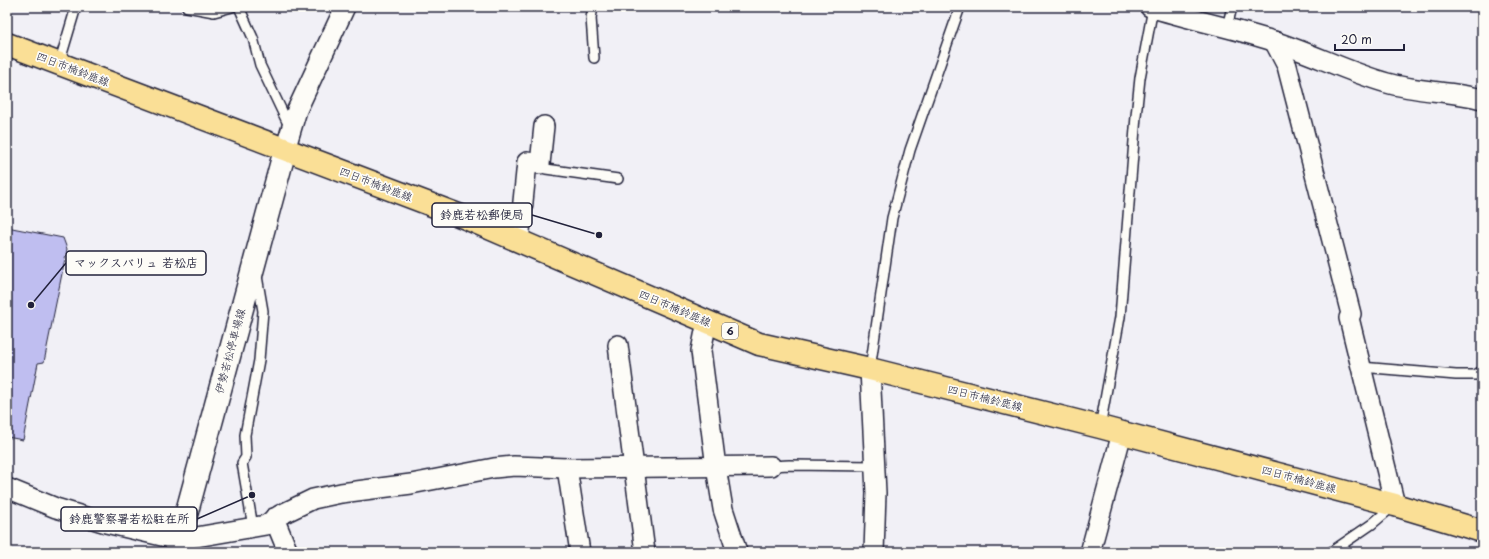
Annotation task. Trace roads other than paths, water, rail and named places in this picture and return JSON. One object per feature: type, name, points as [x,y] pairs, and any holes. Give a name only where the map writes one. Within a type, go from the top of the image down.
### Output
[{"type":"main road","name":"四日市楠鈴鹿線","points":[[7,44],[461,216],[759,344],[870,369],[1100,427],[1395,505],[1482,531]]},
{"type":"main road","name":"伊勢若松停車場線","points":[[177,546],[285,150]]},
{"type":"street","points":[[285,150],[297,110],[345,7]]},
{"type":"street","points":[[1152,7],[1274,41],[1386,83],[1415,89],[1472,96],[1482,99]]},
{"type":"street","points":[[1274,41],[1287,66],[1351,314],[1349,318],[1395,505]]},
{"type":"street","points":[[519,241],[527,162],[540,164],[544,126]]},
{"type":"street","points":[[707,321],[701,351],[716,467],[723,509],[738,552]]},
{"type":"street","points":[[618,345],[646,552]]},
{"type":"street","points":[[870,369],[876,493],[874,552]]},
{"type":"street","points":[[1091,549],[1122,433]]},
{"type":"street","points":[[7,489],[56,508],[177,546],[252,527],[266,525],[274,518],[313,499],[341,493],[391,487],[494,468],[514,466],[567,468],[771,466]]},
{"type":"street","points":[[567,468],[580,552]]},
{"type":"street","points":[[274,518],[288,552]]},
{"type":"lane","points":[[59,64],[76,7]]},
{"type":"lane","points":[[187,7],[214,12],[232,7]]},
{"type":"lane","points":[[239,7],[252,38],[260,65],[291,129]]},
{"type":"lane","points":[[593,7],[591,18],[594,58]]},
{"type":"lane","points":[[870,369],[892,218],[910,150],[960,7]]},
{"type":"lane","points":[[1100,427],[1120,317],[1136,116],[1140,78],[1152,7]]},
{"type":"lane","points":[[1227,27],[1232,7]]},
{"type":"lane","points":[[540,164],[546,169],[618,179]]},
{"type":"lane","points":[[252,271],[258,277],[263,311],[259,360],[245,435],[246,458],[242,462],[252,527]]},
{"type":"lane","points":[[1361,367],[1456,375],[1475,375],[1482,371]]},
{"type":"lane","points":[[771,466],[875,466]]},
{"type":"lane","points":[[1331,552],[1372,524],[1395,505]]},
{"type":"place","name":"鈴鹿若松郵便局","points":[[599,235]]},
{"type":"place","name":"マックスバリュ 若松店","points":[[31,305]]},
{"type":"place","name":"鈴鹿警察署若松駐在所","points":[[252,495]]}]
